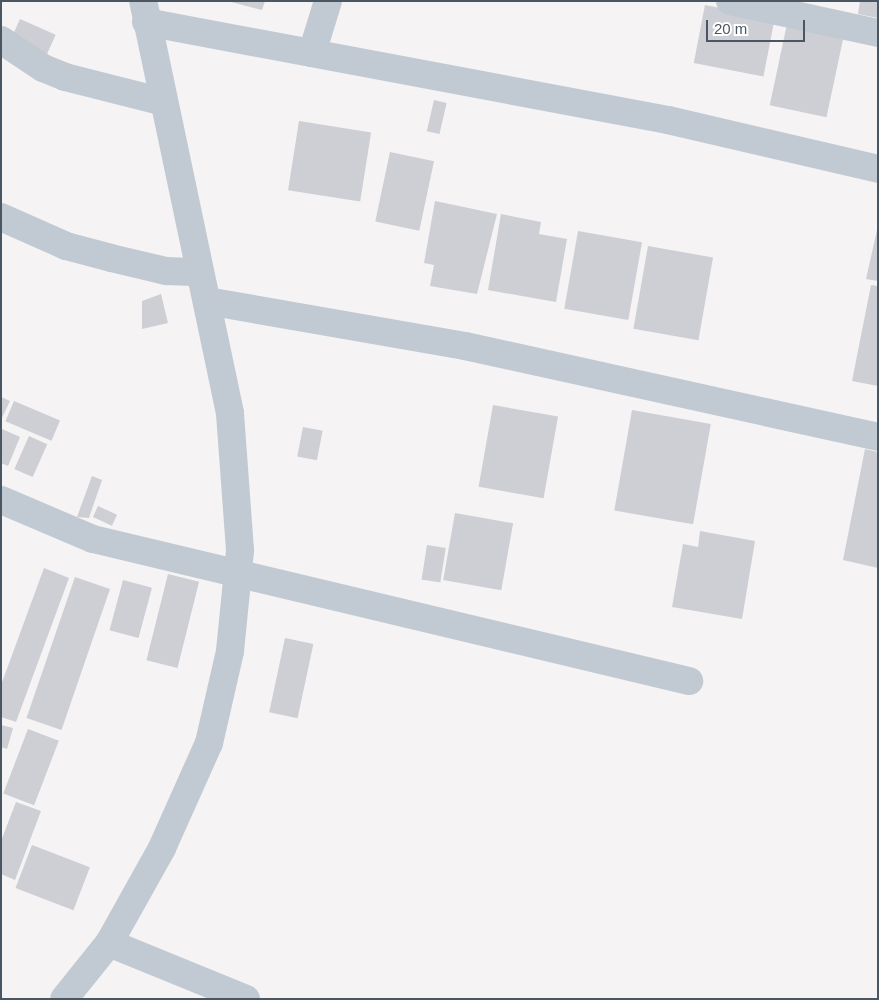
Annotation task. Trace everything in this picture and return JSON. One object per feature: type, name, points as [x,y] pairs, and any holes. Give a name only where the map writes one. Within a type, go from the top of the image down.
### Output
[{"type":"street","points":[[312,53],[328,1]]},
{"type":"street","points":[[730,1],[878,33]]},
{"type":"street","points":[[64,999],[109,943],[162,848],[209,743],[230,651],[237,572],[232,431],[207,301],[145,12],[312,53],[668,120],[878,169]]},
{"type":"street","points":[[1,40],[43,68],[65,77],[164,102]]},
{"type":"street","points":[[1,217],[66,246],[166,271],[200,272]]},
{"type":"street","points":[[207,301],[465,346],[878,437]]},
{"type":"street","points":[[1,500],[93,539],[689,681]]},
{"type":"street","points":[[109,943],[246,999]]},
{"type":"building","points":[[227,1],[265,1],[262,10]]},
{"type":"building","points":[[860,1],[878,1],[878,18],[858,14]]},
{"type":"building","points":[[705,5],[775,19],[763,76],[694,63]]},
{"type":"building","points":[[20,19],[56,35],[45,59],[9,43]]},
{"type":"building","points":[[787,24],[844,36],[826,117],[770,105]]},
{"type":"building","points":[[434,100],[447,103],[439,134],[427,131]]},
{"type":"building","points":[[299,121],[371,132],[360,202],[288,190]]},
{"type":"building","points":[[390,152],[434,161],[419,231],[375,221]]},
{"type":"building","points":[[435,201],[497,214],[477,294],[430,286],[434,265],[424,263]]},
{"type":"building","points":[[501,214],[541,222],[539,234],[567,239],[556,302],[488,290]]},
{"type":"building","points":[[878,230],[878,281],[866,279]]},
{"type":"building","points":[[578,231],[642,242],[628,320],[564,309]]},
{"type":"building","points":[[648,246],[713,257],[698,340],[633,329]]},
{"type":"building","points":[[871,285],[878,286],[878,386],[852,381]]},
{"type":"building","points":[[161,294],[168,323],[142,329],[142,301]]},
{"type":"building","points":[[1,397],[10,401],[1,420]]},
{"type":"building","points":[[14,401],[60,421],[51,441],[5,421]]},
{"type":"building","points":[[493,405],[558,416],[544,498],[479,487]]},
{"type":"building","points":[[632,410],[711,424],[693,524],[614,510]]},
{"type":"building","points":[[303,427],[323,431],[317,460],[297,456]]},
{"type":"building","points":[[2,429],[20,437],[8,466],[1,463]]},
{"type":"building","points":[[29,436],[47,444],[33,477],[14,469]]},
{"type":"building","points":[[865,449],[878,452],[878,568],[843,560]]},
{"type":"building","points":[[92,476],[102,480],[89,518],[77,517]]},
{"type":"building","points":[[98,506],[117,515],[112,526],[93,517]]},
{"type":"building","points":[[455,513],[513,523],[501,590],[443,580]]},
{"type":"building","points":[[700,531],[755,541],[742,619],[672,607],[683,544],[698,547]]},
{"type":"building","points":[[427,545],[446,548],[440,583],[422,580]]},
{"type":"building","points":[[44,568],[69,578],[16,722],[1,717],[1,685]]},
{"type":"building","points":[[168,574],[199,582],[178,668],[146,660]]},
{"type":"building","points":[[75,577],[110,589],[61,730],[26,718]]},
{"type":"building","points":[[123,580],[152,588],[139,638],[110,630]]},
{"type":"building","points":[[285,638],[313,644],[298,718],[269,712]]},
{"type":"building","points":[[1,725],[13,728],[7,749],[1,747]]},
{"type":"building","points":[[28,729],[59,741],[34,805],[3,793]]},
{"type":"building","points":[[16,802],[41,811],[15,880],[1,874],[1,841]]},
{"type":"building","points":[[32,845],[90,867],[73,910],[16,888]]}]
